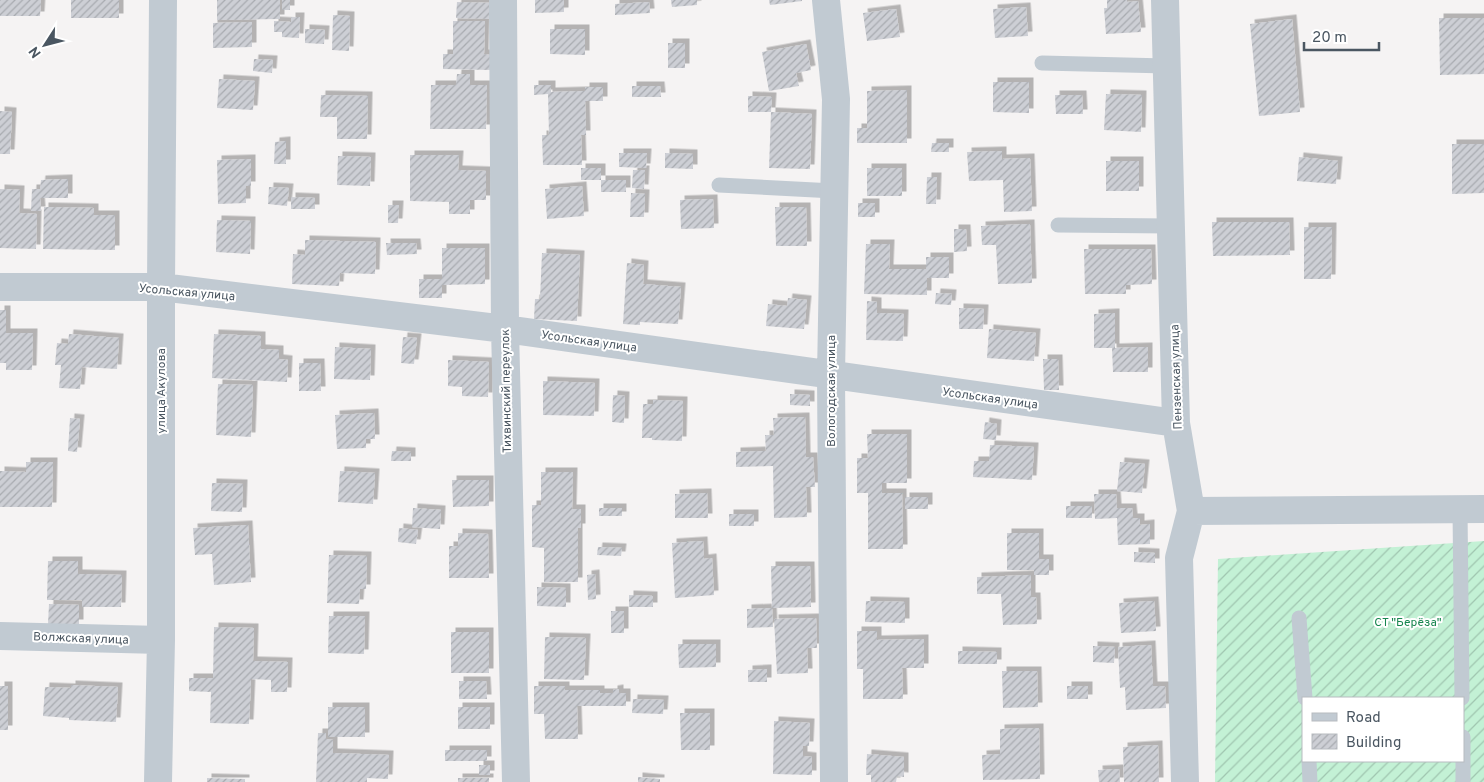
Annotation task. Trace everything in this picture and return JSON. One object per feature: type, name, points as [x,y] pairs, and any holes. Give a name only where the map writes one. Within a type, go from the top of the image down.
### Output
[{"type":"street","name":"улица Акулова","points":[[158,782],[161,640],[160,287],[163,0]]},
{"type":"street","name":"Тихвинский переулок","points":[[503,0],[505,329],[516,782]]},
{"type":"street","name":"Вологодская улица","points":[[826,0],[836,99],[831,375],[834,782]]},
{"type":"street","name":"Пензенская улица","points":[[1165,0],[1176,424],[1191,511],[1179,558],[1185,782]]},
{"type":"street","name":"Усольская улица","points":[[0,287],[160,287],[505,329],[1176,424]]},
{"type":"street","points":[[1191,511],[1472,509]]},
{"type":"street","name":"Волжская улица","points":[[0,636],[161,640]]},
{"type":"lane","points":[[1042,64],[1167,66]]},
{"type":"lane","points":[[719,185],[834,191]]},
{"type":"lane","points":[[1058,225],[1171,226]]},
{"type":"lane","points":[[1462,697],[1472,509]]},
{"type":"lane","points":[[1299,618],[1304,697]]},
{"type":"lane","points":[[1309,762],[1310,782]]},
{"type":"lane","points":[[1463,762],[1463,782]]},
{"type":"green space","name":"СТ \"Берёза\"","points":[[1484,541],[1484,782],[1215,782],[1218,559]]},
{"type":"building","points":[[0,0],[41,0],[40,16],[0,16]]},
{"type":"building","points":[[71,0],[119,0],[119,18],[71,18]]},
{"type":"building","points":[[217,0],[280,0],[280,19],[217,20]]},
{"type":"building","points":[[282,0],[290,0],[290,10],[282,10]]},
{"type":"building","points":[[535,0],[564,0],[564,12],[535,13]]},
{"type":"building","points":[[671,0],[697,0],[697,5],[672,7]]},
{"type":"building","points":[[769,0],[802,0],[802,1],[770,5]]},
{"type":"building","points":[[1107,0],[1138,1],[1141,32],[1106,34],[1104,8],[1107,8]]},
{"type":"building","points":[[457,2],[493,3],[492,19],[456,18]]},
{"type":"building","points":[[649,2],[650,13],[615,15],[615,4]]},
{"type":"building","points":[[1026,7],[1028,36],[995,38],[993,9]]},
{"type":"building","points":[[896,9],[900,37],[867,41],[863,13]]},
{"type":"building","points":[[333,15],[350,16],[349,51],[332,50]]},
{"type":"building","points":[[291,17],[300,17],[299,38],[282,37],[282,32],[274,32],[274,21],[291,22]]},
{"type":"building","points":[[1439,18],[1484,18],[1484,74],[1440,75]]},
{"type":"building","points":[[1292,19],[1300,112],[1259,116],[1250,24]]},
{"type":"building","points":[[453,21],[485,21],[484,54],[490,55],[490,70],[443,69],[443,54],[453,54]]},
{"type":"building","points":[[252,22],[252,47],[213,48],[213,23]]},
{"type":"building","points":[[305,29],[325,30],[324,44],[305,43]]},
{"type":"building","points":[[550,29],[585,29],[585,55],[550,54]]},
{"type":"building","points":[[668,43],[685,43],[685,68],[668,68]]},
{"type":"building","points":[[806,44],[811,70],[796,73],[799,86],[769,91],[762,52]]},
{"type":"building","points":[[254,59],[273,60],[272,73],[253,71]]},
{"type":"building","points":[[457,74],[470,74],[470,85],[487,85],[486,129],[430,129],[431,85],[456,85]]},
{"type":"building","points":[[219,79],[255,81],[253,110],[217,108]]},
{"type":"building","points":[[993,82],[1029,82],[1029,113],[993,112]]},
{"type":"building","points":[[534,85],[551,85],[551,92],[585,91],[585,87],[603,87],[603,101],[585,101],[586,135],[581,135],[582,165],[543,165],[542,135],[549,135],[548,94],[534,95]]},
{"type":"building","points":[[632,86],[660,86],[661,97],[632,97]]},
{"type":"building","points":[[907,90],[907,143],[857,143],[857,128],[867,128],[867,91]]},
{"type":"building","points":[[1106,94],[1142,95],[1141,132],[1104,130]]},
{"type":"building","points":[[321,95],[368,96],[367,139],[337,139],[337,117],[320,117]]},
{"type":"building","points":[[1055,95],[1082,95],[1083,114],[1056,114]]},
{"type":"building","points":[[748,96],[772,97],[771,112],[748,112]]},
{"type":"building","points":[[0,111],[12,112],[10,154],[0,154]]},
{"type":"building","points":[[771,112],[812,114],[810,169],[769,168]]},
{"type":"building","points":[[286,141],[286,164],[274,164],[275,142]]},
{"type":"building","points":[[932,143],[949,143],[949,152],[931,152]]},
{"type":"building","points":[[1452,144],[1484,144],[1484,193],[1452,194]]},
{"type":"building","points":[[1002,151],[1002,159],[1030,158],[1032,211],[1004,212],[1003,180],[969,181],[967,152]]},
{"type":"building","points":[[619,153],[647,153],[646,168],[619,167]]},
{"type":"building","points":[[665,153],[693,154],[693,169],[665,168]]},
{"type":"building","points":[[410,155],[459,155],[458,170],[486,171],[486,200],[470,200],[470,214],[449,214],[449,202],[410,201]]},
{"type":"building","points":[[338,156],[371,157],[370,186],[337,185]]},
{"type":"building","points":[[1299,157],[1338,161],[1336,184],[1297,181]]},
{"type":"building","points":[[251,159],[251,186],[246,186],[246,203],[218,204],[217,160]]},
{"type":"building","points":[[1106,161],[1139,161],[1139,191],[1106,191]]},
{"type":"building","points":[[581,168],[601,168],[601,180],[581,180]]},
{"type":"building","points":[[867,168],[902,168],[902,196],[867,196]]},
{"type":"building","points":[[633,170],[645,170],[644,189],[632,188]]},
{"type":"building","points":[[927,177],[937,177],[936,204],[926,204]]},
{"type":"building","points":[[68,179],[68,198],[40,198],[41,211],[31,211],[32,189],[40,189],[41,180]]},
{"type":"building","points":[[601,180],[626,180],[626,192],[601,192]]},
{"type":"building","points":[[582,186],[584,216],[547,219],[545,189]]},
{"type":"building","points":[[269,187],[289,188],[287,206],[268,204]]},
{"type":"building","points":[[0,189],[20,190],[19,213],[37,214],[36,249],[0,248]]},
{"type":"building","points":[[631,193],[645,194],[644,217],[630,217]]},
{"type":"building","points":[[291,197],[315,198],[315,209],[291,209]]},
{"type":"building","points":[[713,199],[714,228],[681,229],[680,200]]},
{"type":"building","points":[[858,203],[875,203],[875,217],[858,217]]},
{"type":"building","points":[[388,205],[399,205],[398,223],[388,223]]},
{"type":"building","points":[[44,207],[94,208],[94,215],[115,215],[115,250],[43,249]]},
{"type":"building","points":[[775,207],[806,207],[807,246],[776,246]]},
{"type":"building","points":[[217,220],[251,221],[250,254],[216,252]]},
{"type":"building","points":[[1212,222],[1289,222],[1290,255],[1213,256]]},
{"type":"building","points":[[1030,224],[1032,283],[998,284],[996,245],[982,245],[981,226]]},
{"type":"building","points":[[1304,227],[1332,227],[1331,279],[1304,279]]},
{"type":"building","points":[[954,229],[966,229],[967,251],[954,252]]},
{"type":"building","points":[[305,240],[376,242],[375,274],[340,273],[339,286],[292,284],[293,254],[305,255]]},
{"type":"building","points":[[386,243],[416,243],[417,254],[387,255]]},
{"type":"building","points":[[866,244],[890,244],[889,269],[926,269],[926,257],[949,257],[949,278],[927,278],[927,295],[864,294]]},
{"type":"building","points":[[442,248],[485,248],[485,284],[442,285],[442,298],[419,298],[419,279],[442,279]]},
{"type":"building","points":[[1084,249],[1151,249],[1152,284],[1126,285],[1126,294],[1085,294]]},
{"type":"building","points":[[542,253],[580,255],[577,321],[534,319],[535,299],[540,299]]},
{"type":"building","points":[[627,263],[644,265],[643,284],[681,287],[678,324],[640,322],[640,325],[623,324]]},
{"type":"building","points":[[936,293],[952,294],[951,305],[935,304]]},
{"type":"building","points":[[788,298],[807,300],[804,329],[766,326],[768,304],[787,306]]},
{"type":"building","points":[[867,301],[877,302],[877,313],[904,314],[903,341],[866,340]]},
{"type":"building","points":[[959,308],[984,309],[983,329],[959,329]]},
{"type":"building","points":[[0,310],[6,310],[6,333],[33,333],[32,370],[6,370],[6,363],[0,363]]},
{"type":"building","points":[[1115,313],[1115,348],[1148,347],[1148,372],[1113,372],[1112,348],[1094,348],[1094,314]]},
{"type":"building","points":[[989,329],[1036,333],[1034,361],[987,358]]},
{"type":"building","points":[[69,334],[119,338],[117,369],[82,367],[80,389],[59,388],[61,365],[55,365],[57,343],[68,344]]},
{"type":"building","points":[[214,334],[261,336],[261,349],[279,350],[279,359],[288,360],[287,382],[212,378]]},
{"type":"building","points":[[403,337],[417,338],[414,364],[401,363]]},
{"type":"building","points":[[335,347],[371,349],[370,380],[334,379]]},
{"type":"building","points":[[1043,359],[1058,359],[1059,390],[1044,390]]},
{"type":"building","points":[[448,360],[489,362],[488,397],[462,396],[462,387],[448,386]]},
{"type":"building","points":[[299,363],[320,363],[321,391],[299,391]]},
{"type":"building","points":[[543,381],[595,383],[594,416],[543,415]]},
{"type":"building","points":[[218,384],[253,385],[251,437],[216,435]]},
{"type":"building","points":[[790,394],[810,395],[810,406],[790,405]]},
{"type":"building","points":[[613,395],[625,396],[624,423],[612,422]]},
{"type":"building","points":[[653,400],[683,401],[682,441],[642,438],[643,404],[653,404]]},
{"type":"building","points":[[374,413],[375,439],[366,439],[366,448],[337,449],[335,415]]},
{"type":"building","points":[[805,417],[806,457],[813,457],[815,487],[806,487],[807,517],[774,518],[773,466],[736,467],[736,452],[766,451],[765,435],[774,435],[773,418]]},
{"type":"building","points":[[70,418],[80,419],[77,452],[68,451]]},
{"type":"building","points":[[985,422],[997,424],[996,440],[983,439]]},
{"type":"building","points":[[867,434],[907,434],[907,483],[882,483],[882,493],[902,493],[903,549],[868,549],[868,493],[857,493],[857,458],[868,458]]},
{"type":"building","points":[[990,445],[1034,447],[1032,480],[973,477],[974,461],[989,461]]},
{"type":"building","points":[[392,451],[411,452],[411,461],[391,461]]},
{"type":"building","points":[[26,462],[53,462],[52,507],[0,507],[0,471],[26,472]]},
{"type":"building","points":[[1120,462],[1145,464],[1142,493],[1117,491]]},
{"type":"building","points":[[340,471],[375,473],[373,504],[338,502]]},
{"type":"building","points":[[541,472],[573,472],[572,509],[581,509],[581,528],[578,528],[578,582],[544,582],[544,548],[532,547],[532,505],[541,505]]},
{"type":"building","points":[[452,480],[489,480],[489,506],[453,507]]},
{"type":"building","points":[[212,483],[243,484],[242,512],[211,511]]},
{"type":"building","points":[[707,493],[708,518],[675,518],[675,494]]},
{"type":"building","points":[[1094,494],[1116,494],[1117,508],[1132,508],[1133,518],[1140,518],[1140,525],[1150,524],[1150,544],[1118,545],[1117,518],[1095,519]]},
{"type":"building","points":[[905,497],[928,497],[928,509],[905,509]]},
{"type":"building","points":[[1066,506],[1092,506],[1092,518],[1066,518]]},
{"type":"building","points":[[413,508],[441,510],[440,529],[412,527]]},
{"type":"building","points":[[599,508],[622,508],[622,516],[599,516]]},
{"type":"building","points":[[729,514],[754,514],[754,526],[729,526]]},
{"type":"building","points":[[248,525],[251,582],[214,585],[212,554],[195,555],[193,528]]},
{"type":"building","points":[[399,528],[418,530],[416,544],[398,542]]},
{"type":"building","points":[[458,533],[488,534],[489,578],[449,578],[449,546],[458,546]]},
{"type":"building","points":[[1007,533],[1039,533],[1039,559],[1049,559],[1049,575],[1034,575],[1034,570],[1007,570]]},
{"type":"building","points":[[703,541],[704,559],[712,558],[714,595],[675,598],[672,543]]},
{"type":"building","points":[[598,547],[622,548],[621,556],[597,555]]},
{"type":"building","points":[[1134,552],[1155,553],[1155,563],[1134,562]]},
{"type":"building","points":[[329,555],[367,556],[366,589],[360,589],[359,604],[327,603]]},
{"type":"building","points":[[48,561],[78,561],[78,574],[122,575],[121,607],[82,607],[82,600],[47,600]]},
{"type":"building","points":[[771,566],[810,566],[811,607],[772,608]]},
{"type":"building","points":[[595,574],[596,599],[588,600],[587,575]]},
{"type":"building","points":[[1031,575],[1031,597],[1036,597],[1037,624],[1003,625],[1001,594],[977,594],[977,577]]},
{"type":"building","points":[[537,587],[566,588],[566,607],[537,606]]},
{"type":"building","points":[[629,595],[653,596],[653,607],[629,607]]},
{"type":"building","points":[[866,601],[905,602],[905,623],[865,622]]},
{"type":"building","points":[[1154,601],[1156,631],[1121,633],[1119,603]]},
{"type":"building","points":[[49,604],[79,605],[79,624],[48,624]]},
{"type":"building","points":[[772,608],[773,627],[747,628],[747,609]]},
{"type":"building","points":[[611,611],[624,611],[624,633],[611,633]]},
{"type":"building","points":[[329,616],[365,616],[364,654],[328,653]]},
{"type":"building","points":[[816,618],[817,648],[807,648],[808,673],[777,674],[774,619]]},
{"type":"building","points":[[214,627],[254,628],[253,661],[288,662],[287,692],[271,692],[271,680],[251,679],[249,724],[210,723],[211,692],[189,691],[189,678],[213,678]]},
{"type":"building","points":[[857,631],[877,631],[877,640],[924,639],[924,668],[902,668],[903,699],[863,699],[863,669],[857,669]]},
{"type":"building","points":[[451,632],[489,632],[489,673],[451,673]]},
{"type":"building","points":[[545,637],[586,638],[584,680],[544,679]]},
{"type":"building","points":[[678,644],[716,644],[716,667],[679,668]]},
{"type":"building","points":[[1151,645],[1153,686],[1165,686],[1166,708],[1126,710],[1125,687],[1120,688],[1118,647]]},
{"type":"building","points":[[1093,646],[1115,647],[1114,663],[1093,662]]},
{"type":"building","points":[[958,651],[997,652],[997,664],[958,664]]},
{"type":"building","points":[[767,669],[767,682],[748,682],[748,670]]},
{"type":"building","points":[[1002,671],[1037,671],[1038,707],[1003,708]]},
{"type":"building","points":[[459,681],[486,681],[487,699],[459,699]]},
{"type":"building","points":[[71,685],[118,687],[116,722],[69,720],[69,718],[43,716],[45,687],[71,688]]},
{"type":"building","points":[[0,686],[8,686],[8,730],[0,730]]},
{"type":"building","points":[[534,686],[565,686],[565,690],[600,690],[600,693],[613,693],[613,690],[619,689],[619,693],[626,693],[626,706],[577,706],[578,739],[545,739],[544,714],[534,714]]},
{"type":"building","points":[[1067,686],[1088,686],[1088,699],[1067,699]]},
{"type":"building","points":[[633,699],[664,700],[663,714],[632,713]]},
{"type":"building","points":[[328,707],[365,707],[365,737],[328,737]]},
{"type":"building","points":[[458,707],[490,707],[490,729],[458,729]]},
{"type":"building","points":[[680,713],[710,713],[710,750],[681,750]]},
{"type":"building","points":[[774,721],[810,723],[809,746],[803,746],[803,756],[812,757],[812,775],[773,774]]},
{"type":"building","points":[[1039,728],[1040,779],[983,780],[982,755],[1000,754],[1000,729]]},
{"type":"building","points":[[318,733],[326,733],[326,739],[333,740],[333,753],[389,755],[388,779],[367,778],[367,782],[316,782]]},
{"type":"building","points":[[1158,745],[1159,782],[1124,782],[1123,747]]},
{"type":"building","points":[[445,750],[487,750],[487,761],[445,761]]},
{"type":"building","points":[[867,754],[904,757],[904,777],[897,776],[896,782],[871,782],[871,775],[866,775]]},
{"type":"building","points":[[479,765],[490,765],[490,775],[479,775]]},
{"type":"building","points":[[1119,769],[1120,782],[1099,782],[1098,770]]},
{"type":"building","points":[[638,777],[660,779],[660,782],[638,782]]},
{"type":"building","points":[[207,778],[245,779],[245,782],[207,782]]},
{"type":"building","points":[[458,778],[489,778],[489,782],[458,782]]}]
